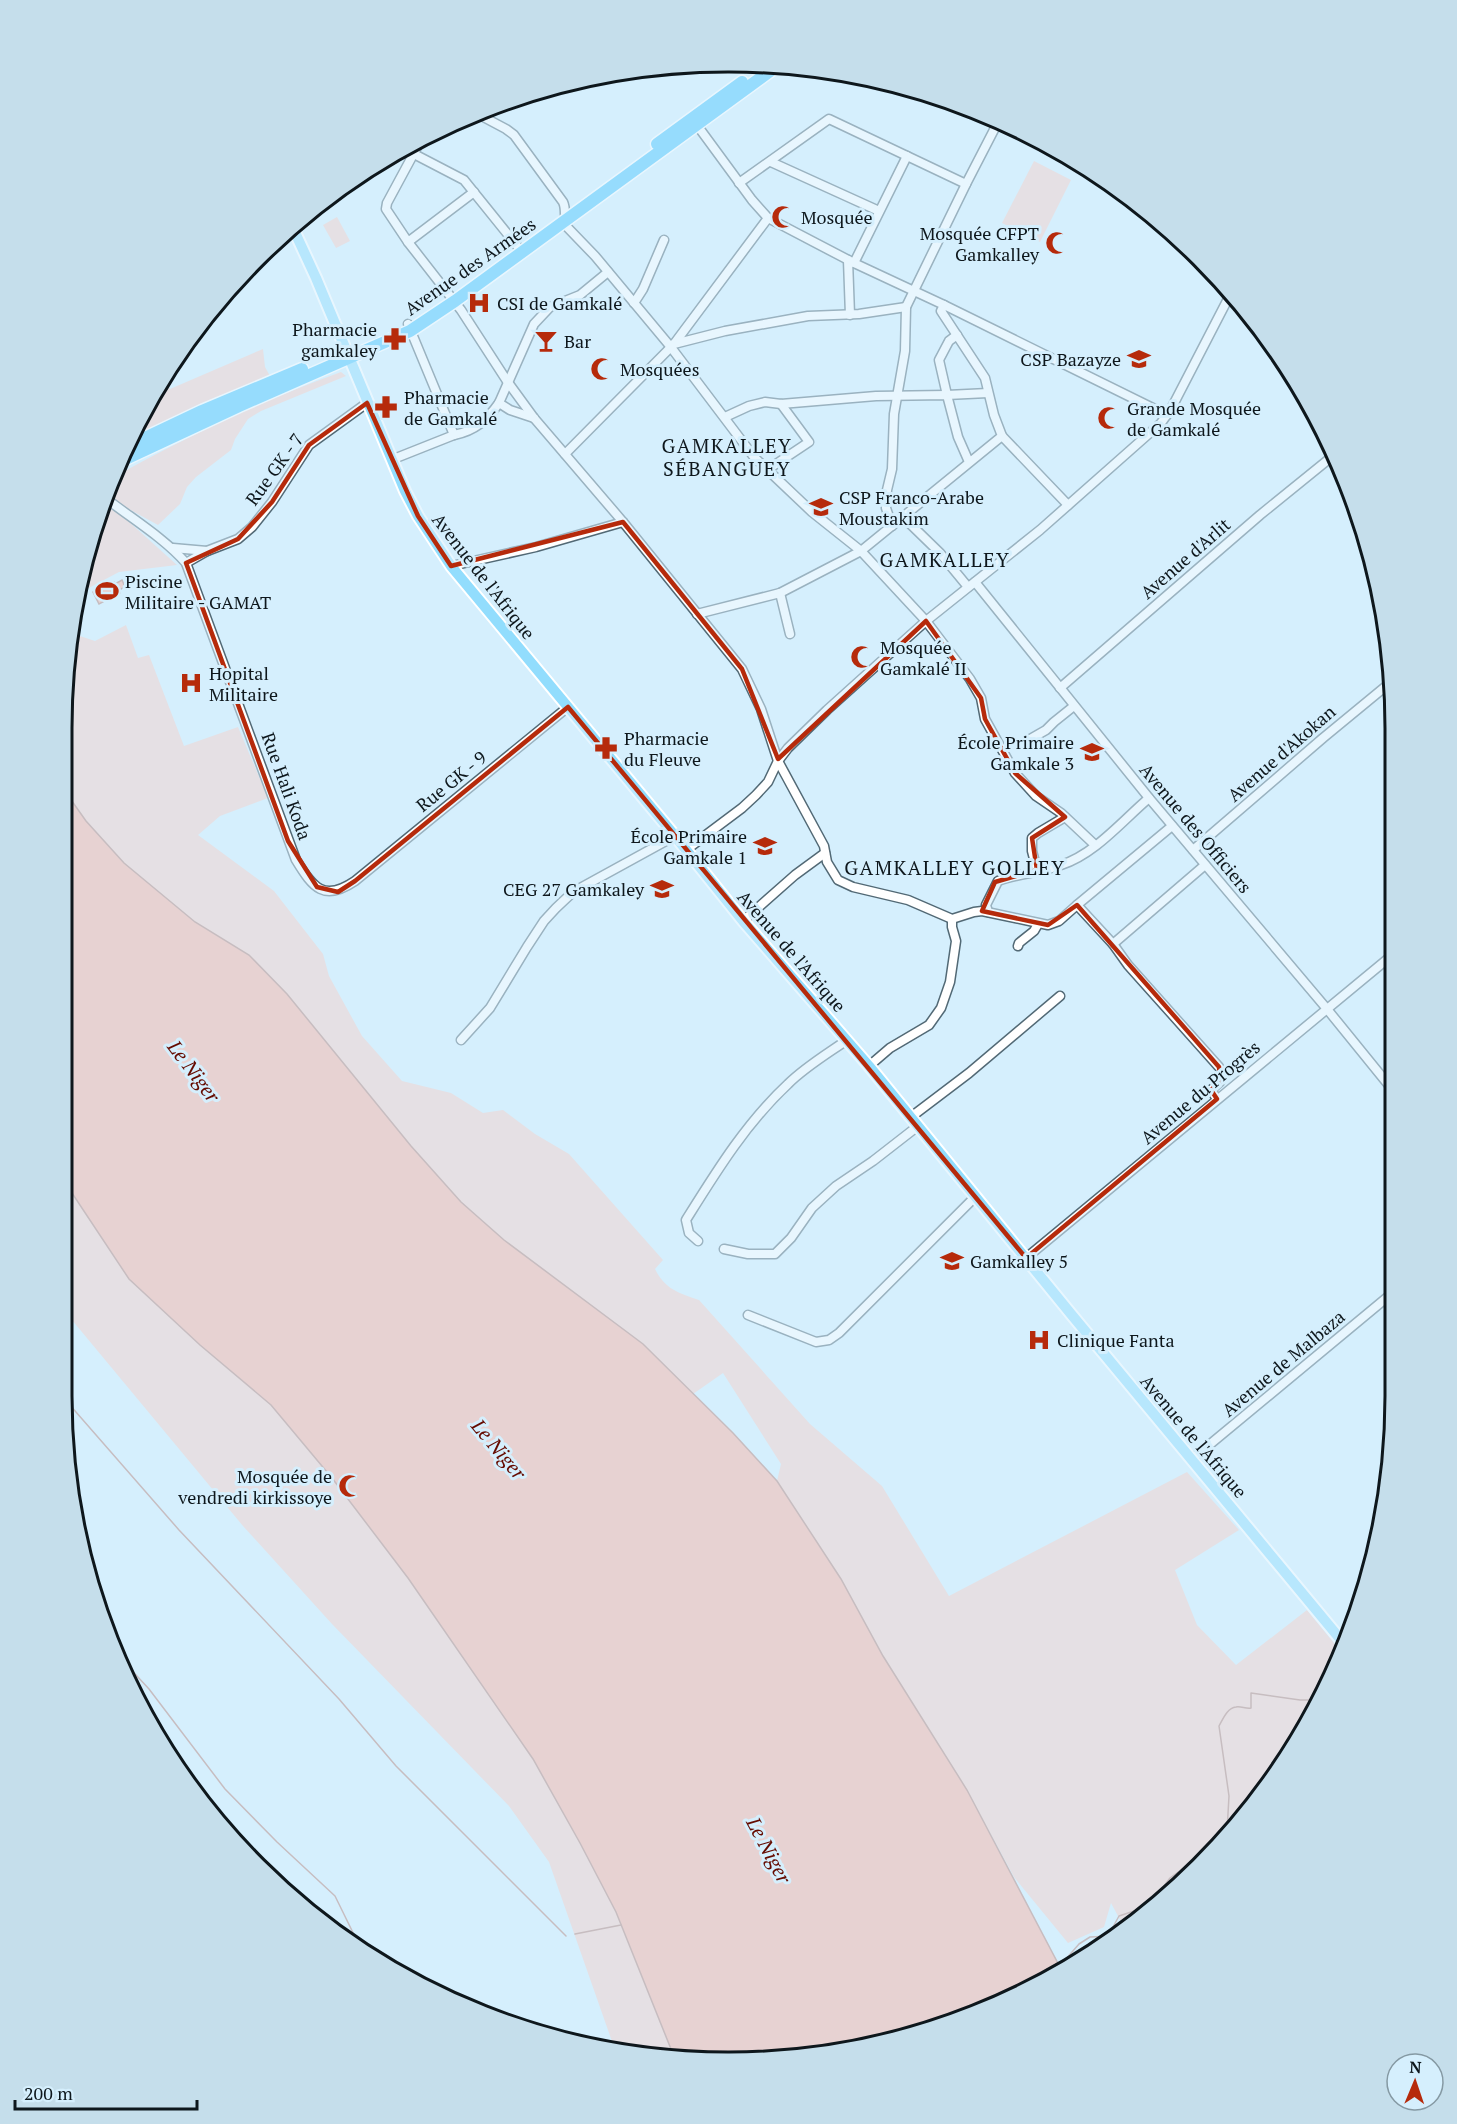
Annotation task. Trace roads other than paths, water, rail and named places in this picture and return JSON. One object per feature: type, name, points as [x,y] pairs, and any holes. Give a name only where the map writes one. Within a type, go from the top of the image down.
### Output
[{"type":"highway","name":"Avenue des Armées","points":[[695,122],[756,73]]},
{"type":"highway","name":"Avenue des Armées","points":[[136,446],[202,411],[348,354],[409,327],[767,73]]},
{"type":"main road","name":"Avenue de l'Afrique","points":[[295,236],[348,354],[391,460],[418,516],[451,566],[743,921],[869,1066],[1339,1637]]},
{"type":"street","points":[[486,119],[510,131],[563,202],[567,227],[672,345],[754,457],[812,512],[861,551],[926,621],[970,679],[981,698],[985,719],[1015,773],[1036,796],[1065,817],[1095,845]]},
{"type":"street","points":[[739,183],[829,119],[966,184]]},
{"type":"street","points":[[695,122],[739,183],[768,218],[851,262],[944,305],[1167,415]]},
{"type":"street","points":[[892,526],[886,508],[887,490],[892,469],[894,414],[905,351],[906,307],[995,129]]},
{"type":"street","points":[[520,249],[461,178],[414,154],[386,206],[408,242],[452,298],[534,418],[623,522],[742,669],[761,709],[778,761],[824,846],[831,870],[838,880],[844,884],[908,900],[952,919],[974,912],[988,912],[1038,924],[1054,924],[1172,826]]},
{"type":"street","points":[[850,315],[851,262],[907,156]]},
{"type":"street","points":[[771,162],[879,211]]},
{"type":"street","points":[[408,242],[474,192]]},
{"type":"street","points":[[565,454],[672,345],[768,218]]},
{"type":"street","points":[[634,303],[643,289],[664,240]]},
{"type":"street","points":[[391,460],[470,431],[483,423],[499,403],[537,319],[550,307],[580,295],[608,272]]},
{"type":"street","points":[[686,849],[756,795],[773,775],[778,761],[795,740],[926,621],[1040,530],[1161,423],[1227,302]]},
{"type":"street","points":[[944,305],[942,314],[985,378],[987,393],[1002,436],[1068,505]]},
{"type":"street","points":[[672,345],[725,331],[808,316],[850,315],[906,307]]},
{"type":"street","points":[[409,327],[454,435]]},
{"type":"street","points":[[957,335],[949,341],[939,360],[958,437],[969,462]]},
{"type":"street","points":[[725,417],[759,403],[782,404],[870,397],[987,393]]},
{"type":"street","name":"Rue GK - 7","points":[[207,551],[238,540],[272,502],[309,445],[368,403]]},
{"type":"street","points":[[499,403],[510,410],[534,418]]},
{"type":"street","points":[[767,470],[809,442],[782,404]]},
{"type":"street","points":[[697,614],[780,593],[861,551],[1002,436]]},
{"type":"street","name":"Avenue d'Arlit","points":[[1060,688],[1260,515],[1327,460]]},
{"type":"street","name":"Rue Hali Koda","points":[[112,503],[173,548],[186,563],[296,860],[306,876],[317,887],[329,892],[338,892]]},
{"type":"street","name":"Avenue des Officiers","points":[[903,517],[972,585],[1060,688],[1385,1082]]},
{"type":"street","points":[[451,566],[536,547],[623,522]]},
{"type":"street","points":[[173,548],[207,551]]},
{"type":"street","points":[[186,563],[207,551]]},
{"type":"street","points":[[780,593],[790,634]]},
{"type":"street","name":"Avenue d'Akokan","points":[[1193,850],[1384,688]]},
{"type":"street","points":[[1025,742],[1046,730],[1074,706]]},
{"type":"street","name":"Rue GK - 9","points":[[338,892],[355,881],[568,707]]},
{"type":"street","points":[[988,912],[986,906],[998,880],[1072,861],[1095,845],[1149,798]]},
{"type":"street","points":[[1037,870],[1032,851],[1032,838],[1065,817]]},
{"type":"street","points":[[461,1040],[490,1008],[544,921],[556,908],[573,892],[675,836]]},
{"type":"street","points":[[743,921],[795,875],[825,854]]},
{"type":"street","points":[[1113,944],[1204,865]]},
{"type":"street","points":[[1077,905],[1221,1069],[1220,1082],[1211,1090],[1217,1099]]},
{"type":"street","points":[[869,1066],[890,1048],[929,1025],[941,1008],[950,982],[956,941],[952,919]]},
{"type":"street","points":[[1018,946],[1038,924]]},
{"type":"street","name":"Avenue du Progrès","points":[[1026,1257],[1385,960]]},
{"type":"street","points":[[724,1249],[748,1254],[775,1254],[791,1238],[812,1208],[836,1186],[873,1161],[914,1121],[1060,996]]},
{"type":"street","points":[[698,1241],[689,1233],[686,1220],[738,1141],[765,1107],[790,1082],[847,1040]]},
{"type":"street","points":[[748,1315],[816,1342],[829,1340],[839,1333],[976,1196]]},
{"type":"street","name":"Avenue de Malbaza","points":[[1191,1460],[1385,1298]]},
{"type":"water","name":"Piscine Militaire - GAMAT","points":[[122,580],[125,587],[119,590],[120,593],[99,604],[93,592]]},
{"type":"water","name":"Le Niger","points":[[72,801],[86,821],[124,863],[195,922],[249,955],[287,994],[411,1146],[461,1202],[504,1240],[643,1344],[733,1433],[777,1481],[841,1579],[883,1656],[967,1790],[1058,1963],[980,2002],[898,2030],[857,2039],[771,2051],[671,2049],[616,1912],[580,1843],[533,1759],[408,1578],[332,1478],[271,1405],[200,1345],[129,1279],[72,1193]]},
{"type":"waterway","points":[[72,1408],[179,1530],[339,1699],[396,1766],[566,1936]]},
{"type":"waterway","points":[[134,1673],[149,1689],[225,1789],[335,1896],[353,1933]]},
{"type":"waterway","points":[[1228,1821],[1229,1796],[1219,1726],[1224,1717],[1233,1708],[1251,1708],[1251,1693],[1310,1700]]},
{"type":"waterway","points":[[1163,1887],[1170,1878],[1187,1866]]},
{"type":"waterway","points":[[1113,1927],[1119,1916],[1134,1911]]},
{"type":"waterway","points":[[575,1934],[621,1925]]},
{"type":"waterway","points":[[1067,1957],[1079,1944],[1090,1937],[1099,1937]]},
{"type":"place","name":"Mosquée","points":[[783,217]]},
{"type":"place","name":"Mosquée CFPT Gamkalley","points":[[1057,243]]},
{"type":"place","name":"CSI de Gamkalé","points":[[479,303]]},
{"type":"place","name":"Pharmacie gamkaley","points":[[395,339]]},
{"type":"place","name":"Bar","points":[[546,341]]},
{"type":"place","name":"CSP Bazayze","points":[[1139,359]]},
{"type":"place","name":"Mosquées","points":[[602,369]]},
{"type":"place","name":"Pharmacie de Gamkalé","points":[[386,407]]},
{"type":"place","name":"Grande Mosquée de Gamkalé","points":[[1109,418]]},
{"type":"place","name":"CSP Franco-Arabe Moustakim","points":[[821,507]]},
{"type":"place","name":"Piscine Militaire - GAMAT","points":[[107,591]]},
{"type":"place","name":"Mosquée Gamkalé II","points":[[862,657]]},
{"type":"place","name":"Hopital Militaire","points":[[191,683]]},
{"type":"place","name":"Pharmacie du Fleuve","points":[[606,748]]},
{"type":"place","name":"École Primaire Gamkale 3","points":[[1092,752]]},
{"type":"place","name":"École Primaire Gamkale 1","points":[[765,846]]},
{"type":"place","name":"CEG 27 Gamkaley","points":[[662,889]]},
{"type":"place","name":"Gamkalley 5","points":[[952,1261]]},
{"type":"place","name":"Clinique Fanta","points":[[1039,1340]]},
{"type":"place","name":"Mosquée de vendredi kirkissoye","points":[[350,1486]]},
{"type":"district","name":"GAMKALLEY SÉBANGUEY","points":[[727,456]]},
{"type":"district","name":"GAMKALLEY","points":[[945,559]]},
{"type":"district","name":"GAMKALLEY GOLLEY","points":[[955,867]]}]
